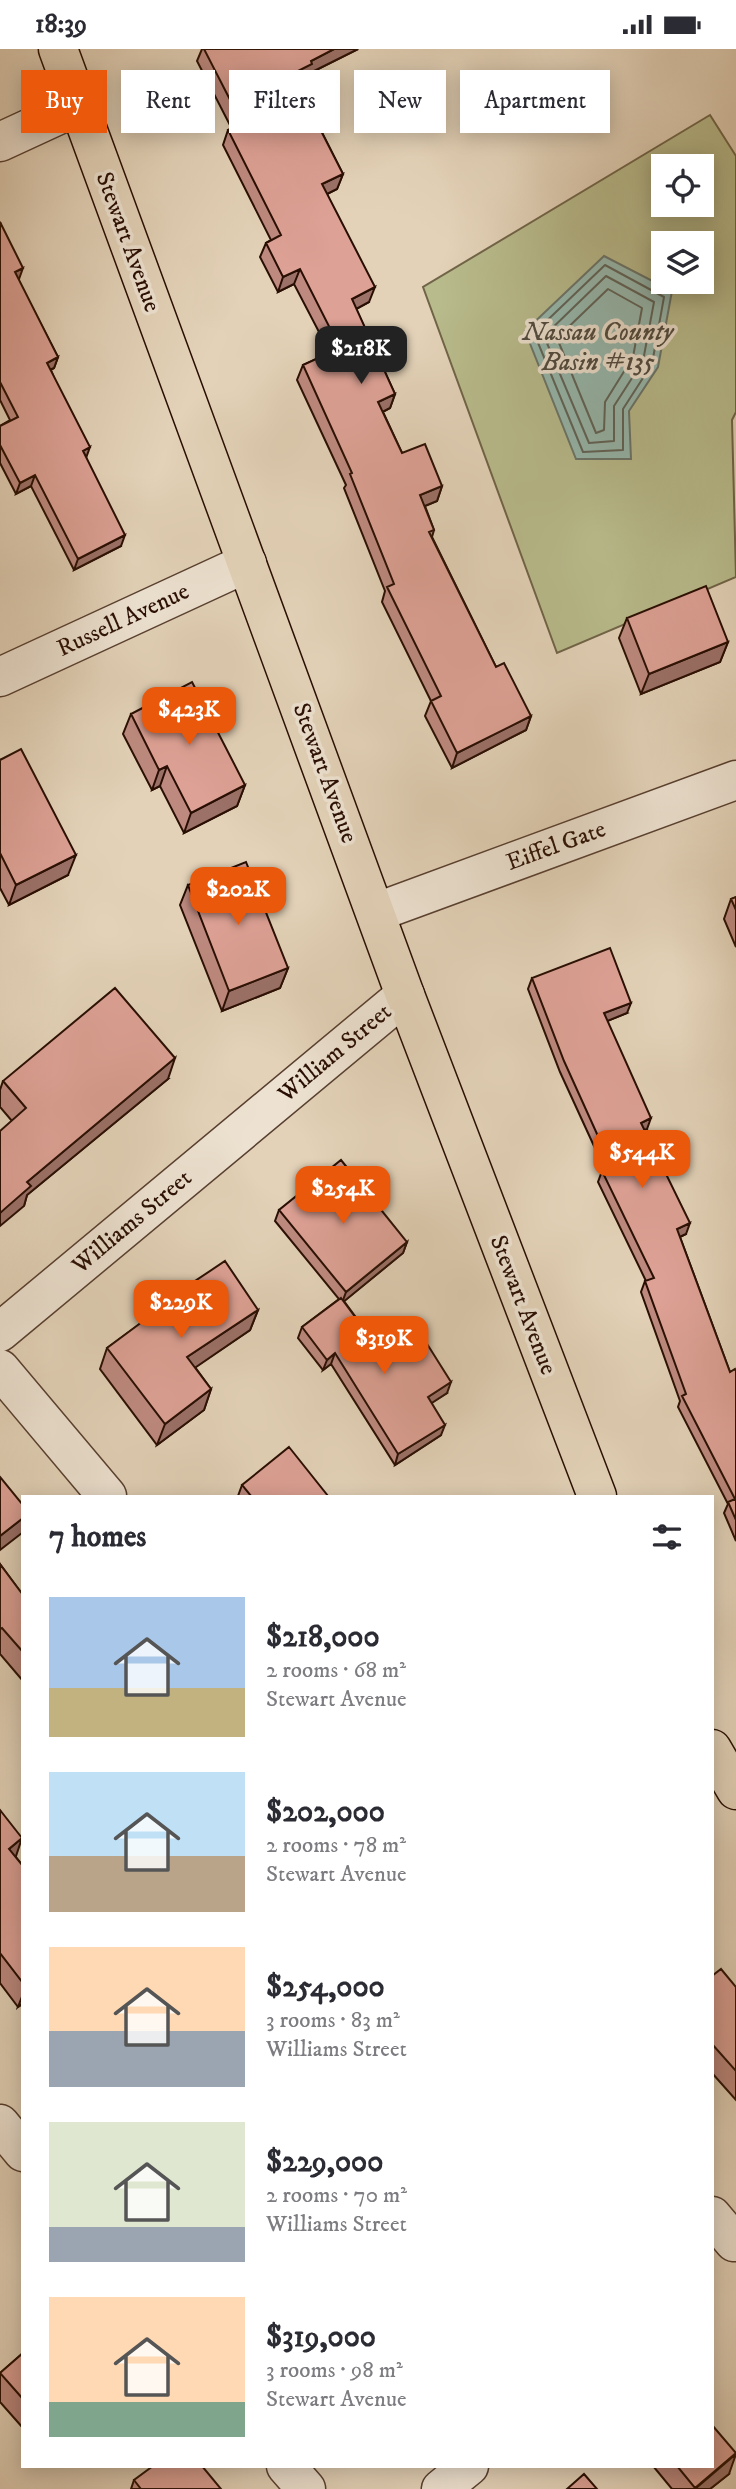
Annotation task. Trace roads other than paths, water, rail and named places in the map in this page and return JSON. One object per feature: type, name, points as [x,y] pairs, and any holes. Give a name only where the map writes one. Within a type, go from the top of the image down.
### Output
[{"type":"main road","name":"Stewart Avenue","points":[[58,49],[65,70]]},
{"type":"main road","name":"Stewart Avenue","points":[[88,133],[377,912],[405,995],[597,1495]]},
{"type":"main road","points":[[714,1752],[736,1790]]},
{"type":"street","points":[[0,142],[21,132]]},
{"type":"street","name":"Russell Avenue","points":[[0,677],[247,563]]},
{"type":"street","name":"Eiffel Gate","points":[[377,912],[736,779]]},
{"type":"street","name":"William Street","points":[[264,1112],[405,995]]},
{"type":"street","name":"Williams Street","points":[[0,1332],[264,1112]]},
{"type":"street","points":[[0,1369],[106,1495]]},
{"type":"street","points":[[0,2125],[21,2150]]},
{"type":"street","points":[[288,2468],[306,2489]]},
{"type":"street","points":[[441,2489],[467,2468]]},
{"type":"water","name":"Nassau County Basin #135","points":[[604,256],[651,280],[651,294],[671,294],[658,367],[629,411],[631,459],[576,459],[525,331]]}]
